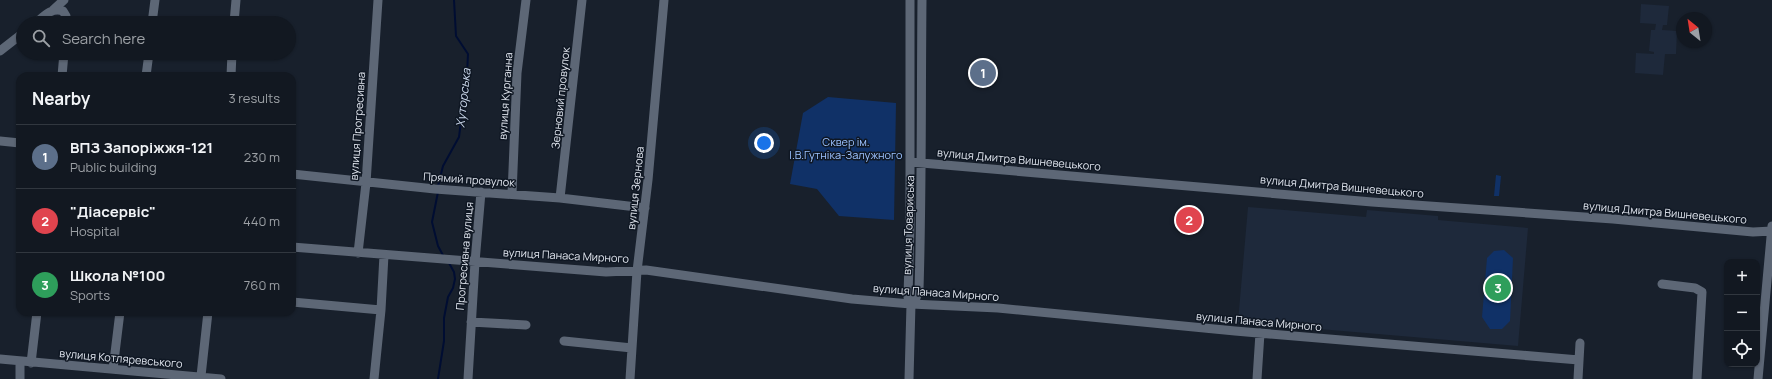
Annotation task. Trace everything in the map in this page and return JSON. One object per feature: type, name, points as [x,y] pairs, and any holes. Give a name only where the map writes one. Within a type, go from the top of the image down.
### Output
[{"type":"street","points":[[45,16],[64,0]]},
{"type":"street","points":[[153,16],[155,0]]},
{"type":"street","points":[[235,16],[236,0]]},
{"type":"street","name":"вулиця Прогресивна","points":[[358,253],[366,182],[378,0]]},
{"type":"street","name":"вулиця Курганна","points":[[512,194],[517,73],[526,0]]},
{"type":"street","name":"Зерновий провулок","points":[[560,198],[582,0]]},
{"type":"street","name":"вулиця Зернова","points":[[630,379],[637,271],[645,208],[664,0]]},
{"type":"street","name":"вулиця Товариська","points":[[909,379],[911,304],[908,297],[910,225],[910,0]]},
{"type":"street","name":"вулиця Товариська","points":[[911,304],[916,298],[919,288],[922,176],[920,139],[922,0]]},
{"type":"street","points":[[53,10],[63,11],[66,16]]},
{"type":"street","points":[[0,51],[16,38]]},
{"type":"street","points":[[62,72],[63,60]]},
{"type":"street","points":[[147,72],[148,60]]},
{"type":"street","points":[[231,72],[232,60]]},
{"type":"street","points":[[909,138],[914,144],[920,139]]},
{"type":"street","points":[[0,141],[16,143]]},
{"type":"street","name":"вулиця Дмитра Вишневецького","points":[[910,162],[1380,202],[1613,219],[1753,232],[1772,228]]},
{"type":"street","name":"Прямий провулок","points":[[296,174],[438,189],[560,198],[645,208]]},
{"type":"street","name":"Прогресивна вулиця","points":[[468,379],[481,192]]},
{"type":"street","points":[[1758,379],[1772,228]]},
{"type":"street","name":"вулиця Панаса Мирного","points":[[296,247],[618,273],[654,271],[852,298],[911,304],[998,308],[1260,333],[1579,360]]},
{"type":"street","points":[[374,379],[384,255]]},
{"type":"street","points":[[1662,284],[1696,288],[1702,292],[1697,379]]},
{"type":"street","points":[[296,302],[380,310]]},
{"type":"street","points":[[31,363],[37,316]]},
{"type":"street","points":[[113,369],[120,316]]},
{"type":"street","points":[[201,376],[208,316]]},
{"type":"street","name":"Прогресивна вулиця","points":[[471,322],[526,325]]},
{"type":"street","points":[[1257,379],[1260,333]]},
{"type":"street","points":[[564,341],[632,348]]},
{"type":"street","points":[[1578,379],[1580,343]]},
{"type":"street","name":"вулиця Котляревського","points":[[0,359],[31,363],[113,369],[156,377],[201,376],[221,379]]},
{"type":"street","points":[[20,362],[20,379]]},
{"type":"shaded area","points":[[1641,4],[1669,6],[1667,25],[1663,25],[1662,30],[1676,31],[1676,54],[1665,54],[1663,75],[1635,73],[1636,53],[1654,54],[1654,52],[1649,51],[1651,30],[1655,30],[1656,24],[1640,23]]},
{"type":"shaded area","points":[[1248,207],[1366,217],[1367,210],[1438,216],[1438,220],[1528,228],[1518,346],[1238,322]]},
{"type":"green space","name":"Сквер ім. І.В.Гутніка-Залужного","points":[[828,97],[896,103],[894,220],[839,216],[817,189],[790,184],[803,113]]},
{"type":"green space","points":[[1496,175],[1501,176],[1499,196],[1494,196]]},
{"type":"green space","points":[[1504,250],[1513,258],[1510,321],[1502,329],[1490,329],[1482,317],[1487,258],[1494,251]]},
{"type":"waterway","name":"Хуторська","points":[[438,186],[443,166],[459,137],[467,74],[468,54],[456,36],[454,0]]},
{"type":"waterway","name":"Хуторська","points":[[438,192],[432,222],[438,246],[444,257]]},
{"type":"waterway","name":"Хуторська","points":[[438,379],[444,341],[444,318],[448,297],[453,288],[455,279],[454,272],[449,263]]},
{"type":"place","name":"ВПЗ Запоріжжя-121","points":[[983,73]]},
{"type":"place","name":"\"Діасервіс\"","points":[[1189,220]]},
{"type":"place","name":"Школа №100","points":[[1498,288]]}]
